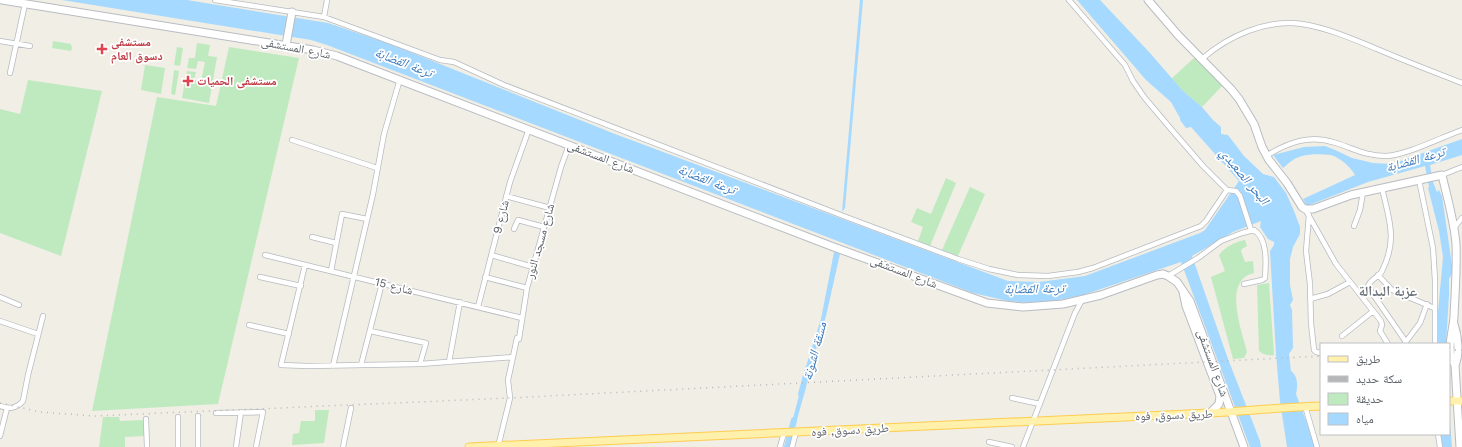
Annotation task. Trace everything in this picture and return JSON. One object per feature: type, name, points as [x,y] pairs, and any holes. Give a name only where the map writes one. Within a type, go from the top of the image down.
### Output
[{"type":"main road","name":"شارع المستشفى","points":[[2,0],[286,43],[337,56],[831,246],[977,300],[997,305],[1023,307],[1063,304],[1082,300],[1157,275],[1168,276],[1177,282],[1183,292],[1185,302],[1244,447]]},
{"type":"main road","points":[[1148,0],[1178,35],[1239,99],[1254,124],[1268,158],[1287,182],[1298,201],[1307,212],[1336,199],[1442,174],[1454,228],[1456,257],[1454,323],[1451,334],[1451,359],[1455,365],[1454,401],[1460,447]]},
{"type":"main road","points":[[286,43],[292,14]]},
{"type":"main road","name":"شارع المستشفى","points":[[1210,413],[1220,402],[1219,387]]},
{"type":"main road","points":[[1303,406],[1320,406]]},
{"type":"main road","name":"طريق دسوق, فوه","points":[[469,447],[1254,411],[1303,406]]},
{"type":"street","points":[[215,0],[240,2],[292,14],[324,17],[440,60],[454,62],[504,86],[861,223],[958,259],[1004,272],[1033,276],[1048,276],[1078,272],[1093,268],[1201,226],[1227,190]]},
{"type":"street","points":[[324,17],[327,0]]},
{"type":"street","points":[[1069,0],[1125,65],[1133,81],[1149,103],[1203,166],[1227,190],[1236,191],[1240,196],[1250,230]]},
{"type":"street","points":[[10,73],[25,4]]},
{"type":"street","points":[[1202,59],[1222,44],[1242,33],[1276,25],[1301,24],[1318,27],[1357,41],[1462,84]]},
{"type":"street","points":[[0,41],[30,46]]},
{"type":"street","points":[[333,366],[367,219],[384,134],[400,79]]},
{"type":"street","name":"شارع 9","points":[[478,306],[514,168],[529,129]]},
{"type":"street","points":[[1268,158],[1283,146],[1313,139],[1337,143],[1364,154],[1389,156],[1406,152],[1462,130]]},
{"type":"street","points":[[292,140],[377,168]]},
{"type":"street","name":"شارع مسجد النور","points":[[498,446],[510,398],[508,380],[518,338],[527,288],[569,145]]},
{"type":"street","points":[[1442,174],[1462,167]]},
{"type":"street","points":[[1425,178],[1435,269],[1435,343]]},
{"type":"street","points":[[1382,188],[1392,232],[1391,247],[1383,269],[1370,282],[1368,287],[1405,343],[1420,323],[1428,304]]},
{"type":"street","points":[[1354,226],[1360,210],[1363,192]]},
{"type":"street","points":[[506,196],[550,208]]},
{"type":"street","points":[[1307,212],[1336,264],[1382,323],[1380,330],[1387,343]]},
{"type":"street","points":[[1307,212],[1306,251],[1310,284],[1314,350],[1320,353]]},
{"type":"street","points":[[331,271],[342,214],[367,219]]},
{"type":"street","points":[[1454,228],[1462,218]]},
{"type":"street","points":[[514,229],[518,220],[544,227]]},
{"type":"street","points":[[1168,276],[1192,262],[1221,241],[1250,230],[1256,232],[1263,242],[1265,276],[1262,280],[1244,284]]},
{"type":"street","points":[[312,237],[336,243]]},
{"type":"street","name":"شارع 15","points":[[265,255],[522,318]]},
{"type":"street","points":[[491,255],[533,267]]},
{"type":"street","points":[[306,265],[281,365],[333,366],[420,364],[513,357]]},
{"type":"street","points":[[1378,275],[1392,290],[1428,304],[1434,308]]},
{"type":"street","points":[[485,276],[527,288]]},
{"type":"street","points":[[260,277],[301,286]]},
{"type":"street","points":[[1310,299],[1328,294],[1350,282]]},
{"type":"street","points":[[361,365],[382,283]]},
{"type":"street","points":[[0,297],[19,305]]},
{"type":"street","points":[[1023,447],[1075,313],[1082,300]]},
{"type":"street","points":[[449,362],[460,302]]},
{"type":"street","points":[[1342,336],[1372,312]]},
{"type":"street","points":[[0,406],[7,408],[16,407],[23,401],[24,391],[43,316]]},
{"type":"street","points":[[0,321],[38,334]]},
{"type":"street","points":[[249,325],[289,334]]},
{"type":"street","points":[[370,331],[426,343],[420,364]]},
{"type":"street","points":[[1012,398],[1040,404]]},
{"type":"street","points":[[1303,406],[1317,447]]},
{"type":"street","points":[[0,435],[7,408]]},
{"type":"street","points":[[343,447],[351,408]]},
{"type":"street","points":[[236,447],[242,412]]},
{"type":"street","points":[[216,413],[263,412],[256,447]]},
{"type":"street","points":[[198,416],[198,447]]},
{"type":"street","points":[[178,417],[178,447]]},
{"type":"street","points":[[146,419],[147,447]]},
{"type":"street","points":[[792,447],[796,432]]},
{"type":"street","points":[[780,447],[784,433]]},
{"type":"street","points":[[1438,435],[1440,447]]},
{"type":"street","points":[[989,442],[1012,447]]},
{"type":"green space","points":[[53,41],[71,44],[71,51],[52,48]]},
{"type":"green space","points":[[197,43],[210,45],[208,56],[217,57],[209,103],[182,98],[187,71],[196,72],[194,80],[201,81],[205,62],[198,61],[196,69],[187,68],[189,58],[195,58]]},
{"type":"green space","points":[[177,47],[183,48],[180,66],[174,65]]},
{"type":"green space","points":[[229,47],[299,58],[218,404],[92,411],[157,97],[216,106]]},
{"type":"green space","points":[[1195,57],[1222,86],[1202,107],[1171,79]]},
{"type":"green space","points":[[145,65],[165,68],[161,94],[141,90]]},
{"type":"green space","points":[[174,70],[179,71],[175,95],[171,94]]},
{"type":"green space","points":[[28,80],[102,91],[61,256],[0,233],[0,109],[20,114]]},
{"type":"green space","points":[[946,178],[956,183],[930,246],[918,241],[923,227],[911,222],[917,208],[931,214]]},
{"type":"green space","points":[[970,187],[985,194],[958,256],[942,250]]},
{"type":"green space","points":[[1245,240],[1247,246],[1241,251],[1245,262],[1253,261],[1254,273],[1244,278],[1239,285],[1236,296],[1239,320],[1247,352],[1244,358],[1233,359],[1211,277],[1225,271],[1219,255],[1231,245]]},
{"type":"green space","points":[[1269,283],[1274,355],[1264,354],[1259,351],[1257,285]]},
{"type":"green space","points":[[315,410],[329,410],[324,443],[292,445],[293,434],[299,433],[301,421],[315,421]]},
{"type":"green space","points":[[103,417],[119,417],[120,421],[144,420],[144,436],[125,437],[125,447],[99,447]]},
{"type":"water","points":[[62,0],[187,0],[328,23],[390,44],[615,134],[1008,281],[1039,282],[1085,276],[1200,233],[1205,230],[1239,181],[1191,127],[1186,128],[1171,102],[1146,80],[1077,0],[1100,0],[1150,53],[1182,90],[1202,107],[1221,127],[1221,134],[1228,135],[1244,156],[1263,174],[1274,177],[1286,193],[1300,227],[1300,234],[1293,247],[1290,259],[1290,285],[1293,300],[1290,305],[1292,310],[1293,348],[1289,354],[1291,371],[1296,378],[1296,394],[1316,447],[1287,447],[1280,401],[1276,354],[1270,251],[1274,245],[1274,242],[1268,239],[1260,227],[1261,221],[1233,232],[1192,256],[1228,359],[1260,441],[1261,447],[1250,447],[1181,262],[1083,295],[1054,301],[1031,303],[1008,301],[973,293],[327,45],[311,40]]},
{"type":"water","points":[[860,0],[863,0],[845,208],[842,212]]},
{"type":"water","name":"ترعة القضابة","points":[[1462,139],[1462,155],[1430,165],[1433,182],[1437,192],[1439,190],[1442,196],[1453,272],[1449,279],[1446,343],[1438,343],[1438,312],[1443,257],[1439,231],[1428,188],[1425,166],[1368,182],[1307,206],[1303,199],[1355,175],[1347,165],[1330,155],[1316,154],[1302,156],[1294,159],[1283,168],[1273,155],[1304,147],[1325,146],[1352,158],[1373,163],[1392,164]]},
{"type":"water","points":[[834,252],[840,254],[826,316],[807,379],[802,379],[821,319]]},
{"type":"water","points":[[806,387],[795,427],[791,426],[801,388]]},
{"type":"water","points":[[1450,423],[1452,447],[1442,447],[1441,435],[1450,435]]},
{"type":"waterway","name":"مسقة الشونة","points":[[801,394],[807,372]]},
{"type":"waterway","name":"مسقة الشونة","points":[[787,447],[794,420]]},
{"type":"railway","points":[[1450,350],[1462,350]]},
{"type":"railway","points":[[0,403],[40,412],[94,416],[510,398],[1320,356]]},
{"type":"place","name":"مستشفى دسوق العام","points":[[102,49]]},
{"type":"place","name":"مستشفى الحميات","points":[[188,81]]},
{"type":"district","name":"عزبة البدالة","points":[[1388,291]]},
{"type":"water label","name":"البحر الصعيدي","points":[[1245,176]]}]
